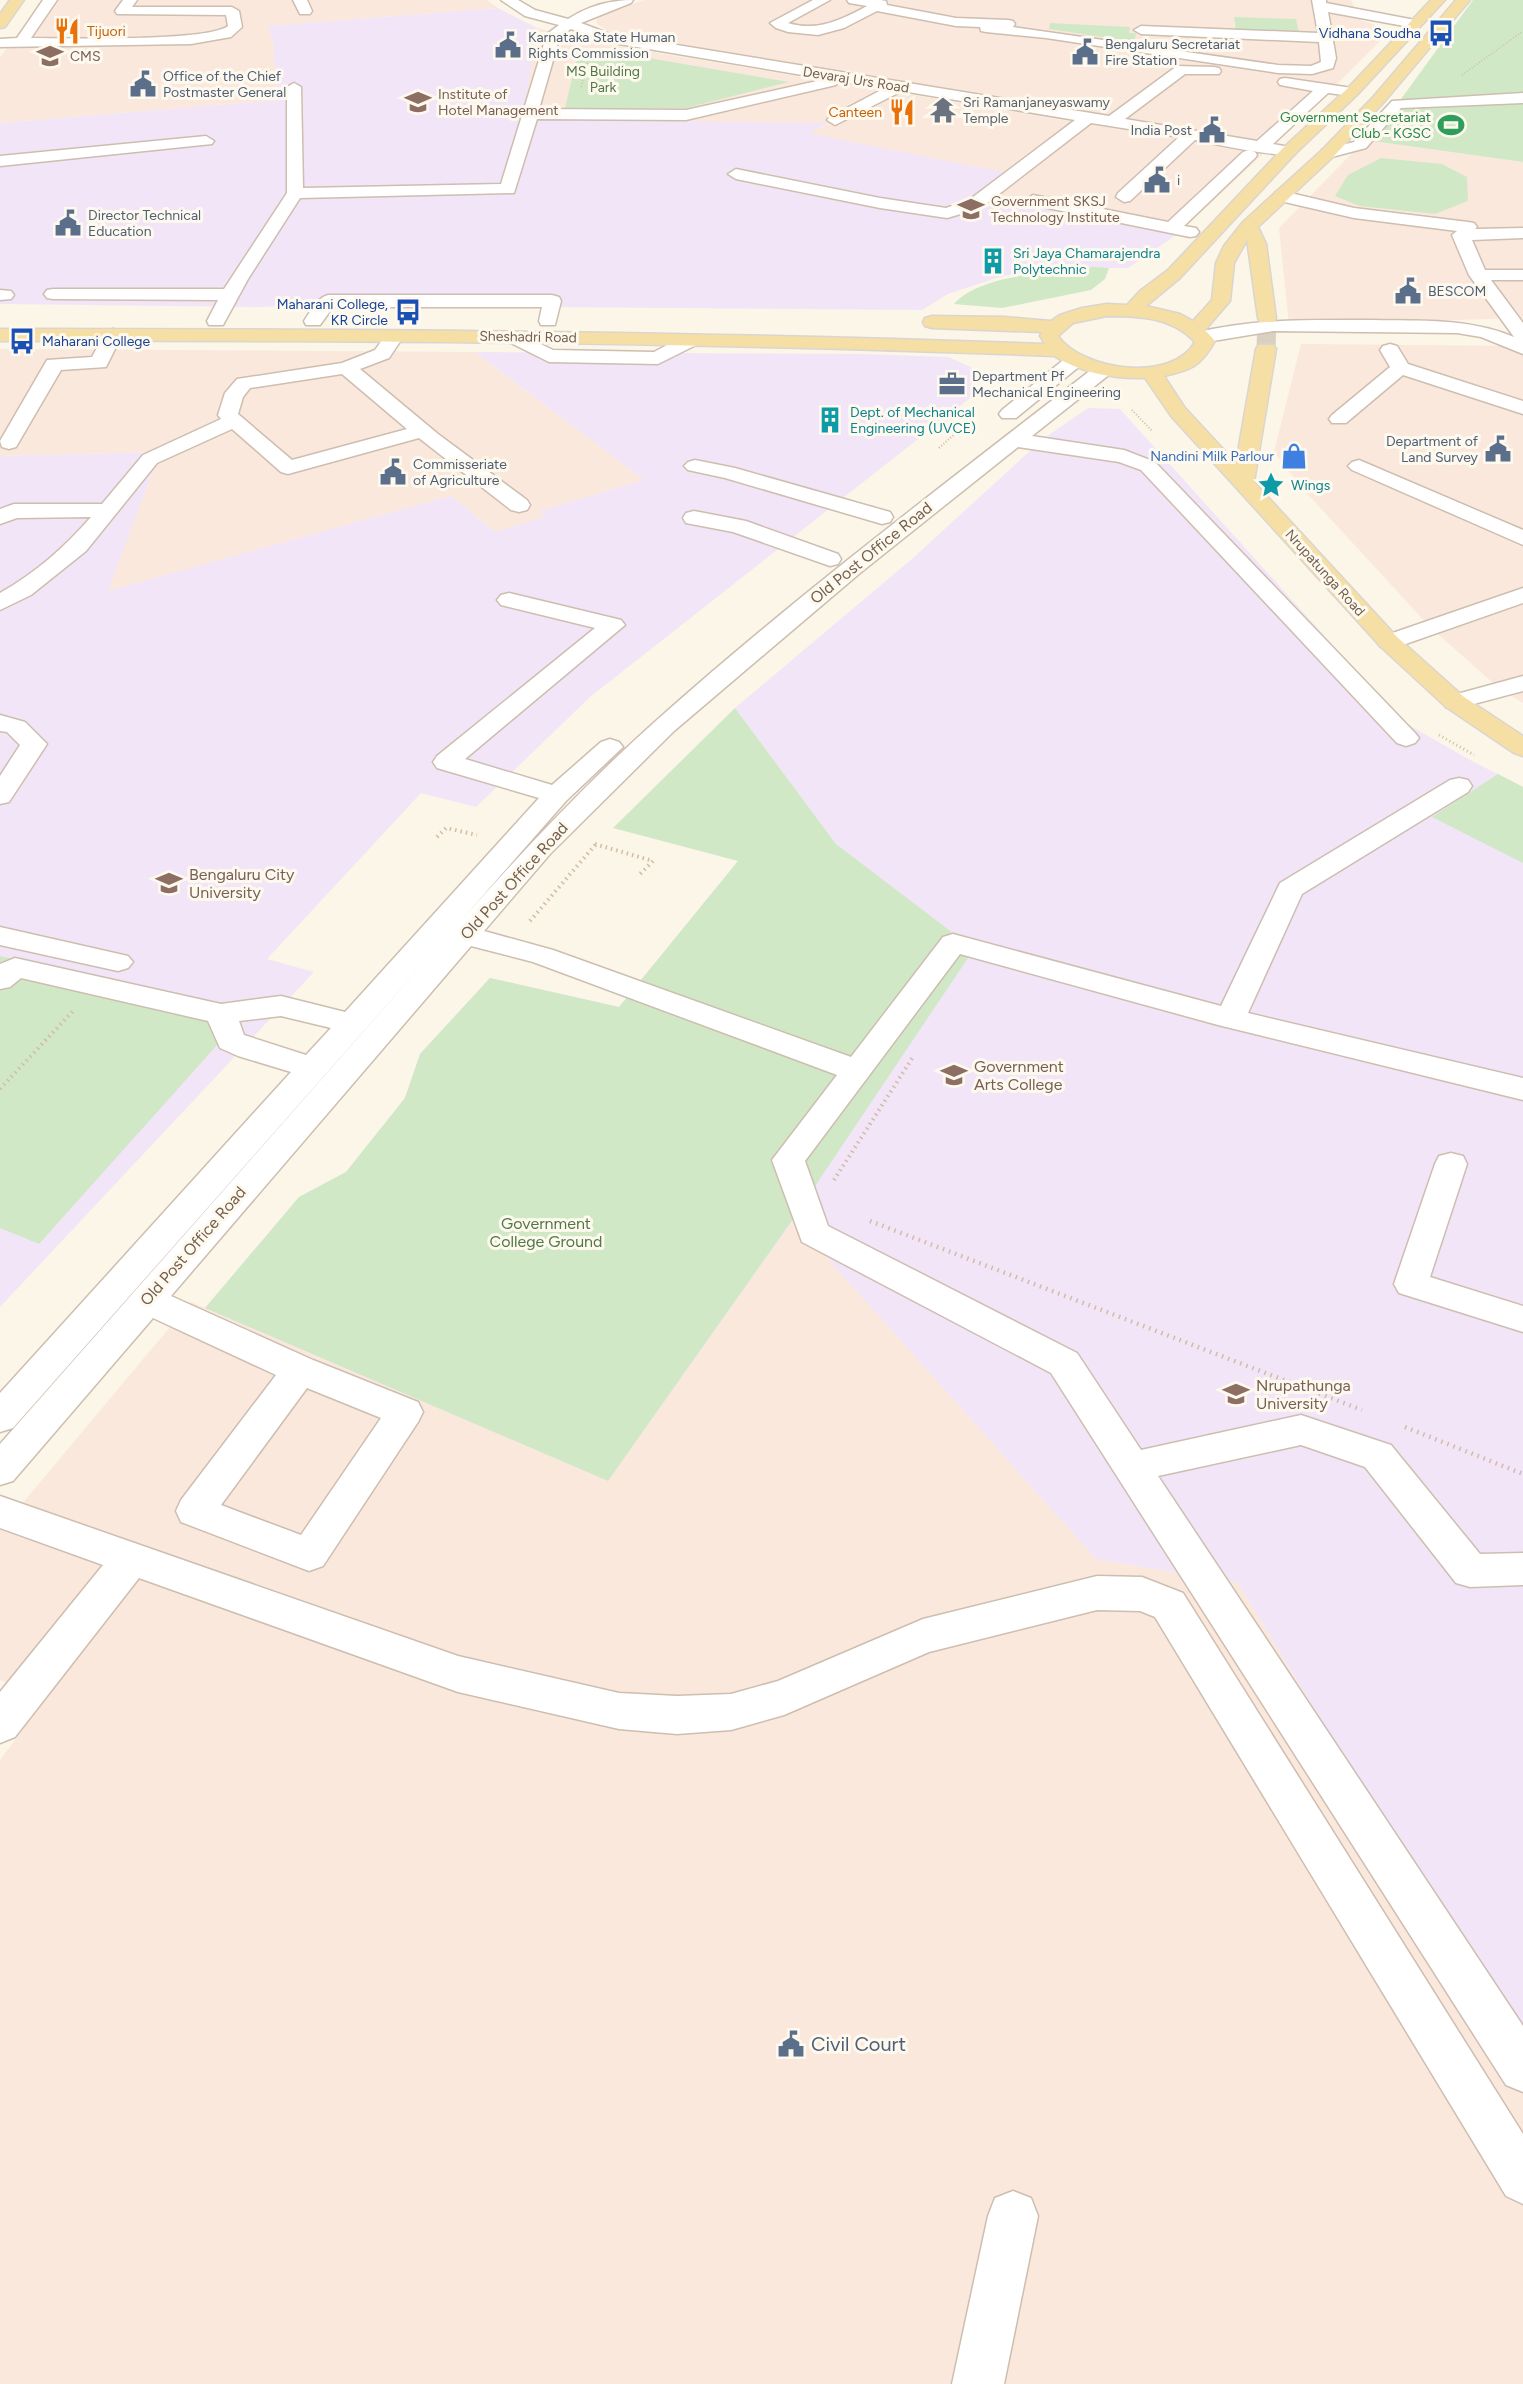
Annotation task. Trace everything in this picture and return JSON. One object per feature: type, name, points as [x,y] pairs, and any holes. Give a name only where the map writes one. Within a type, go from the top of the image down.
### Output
[{"type":"main road","points":[[0,24],[17,0]]},
{"type":"main road","points":[[1133,310],[1146,295],[1174,274],[1289,151],[1352,92],[1438,0]]},
{"type":"main road","points":[[1198,333],[1221,301],[1217,268],[1233,246],[1249,226],[1328,153],[1379,99],[1463,0]]},
{"type":"main road","points":[[1249,226],[1257,244],[1265,323]]},
{"type":"main road","points":[[1174,274],[1172,282],[1179,288],[1188,288]]},
{"type":"main road","points":[[693,339],[966,345],[1065,356],[1103,370],[1151,372],[1174,369],[1193,362],[1203,352],[1205,341],[1198,333],[1168,317],[1133,310],[1083,313],[1065,319],[1054,327],[1049,336],[1052,346],[1065,356]]},
{"type":"main road","name":"Sheshadri Road","points":[[0,335],[394,337],[509,329],[548,321],[642,320]]},
{"type":"main road","name":"Sheshadri Road","points":[[0,321],[316,321],[509,329]]},
{"type":"main road","points":[[915,321],[1004,323],[1054,327]]},
{"type":"main road","points":[[1243,483],[1266,348]]},
{"type":"main road","name":"Nrupatunga Road","points":[[1151,372],[1178,412],[1389,642],[1455,702],[1523,747]]},
{"type":"street","points":[[21,43],[50,0]]},
{"type":"street","name":"Devaraj Urs Road","points":[[508,0],[530,13],[568,23],[607,38],[1191,135],[1255,151],[1289,151]]},
{"type":"street","points":[[295,193],[508,189],[554,34],[568,23],[626,0]]},
{"type":"street","points":[[823,0],[777,23],[782,27],[819,33],[879,6],[936,4]]},
{"type":"street","points":[[854,0],[956,22],[1050,26]]},
{"type":"street","points":[[553,4],[560,9],[568,23]]},
{"type":"street","points":[[986,28],[1046,34],[1294,71],[1312,70],[1328,65],[1325,38],[1318,10],[1415,24]]},
{"type":"street","points":[[0,43],[158,42],[214,38],[226,34],[235,27],[235,20],[232,11],[119,14],[98,42]]},
{"type":"street","points":[[1129,30],[1325,38]]},
{"type":"street","points":[[150,55],[158,42]]},
{"type":"street","points":[[1111,122],[1182,69],[1199,68],[1352,92]]},
{"type":"street","points":[[531,114],[686,115],[847,78]]},
{"type":"street","points":[[216,321],[295,193],[294,87]]},
{"type":"street","points":[[835,120],[899,87]]},
{"type":"street","points":[[1172,228],[1325,88]]},
{"type":"street","points":[[1379,99],[1392,110]]},
{"type":"street","points":[[1328,153],[1360,145],[1397,104],[1523,99]]},
{"type":"street","points":[[736,174],[880,203],[947,213],[975,204],[1087,118]]},
{"type":"street","points":[[1124,197],[1191,135]]},
{"type":"street","points":[[0,161],[206,141]]},
{"type":"street","points":[[1281,196],[1354,213],[1468,226]]},
{"type":"street","points":[[1033,200],[1190,232]]},
{"type":"street","points":[[1522,336],[1478,275],[1461,235],[1523,233]]},
{"type":"street","points":[[1478,275],[1523,275]]},
{"type":"street","points":[[53,294],[230,295]]},
{"type":"street","points":[[316,321],[328,301],[552,301],[548,321]]},
{"type":"street","points":[[1265,323],[1273,332],[1467,336],[1486,332]]},
{"type":"street","points":[[1198,333],[1265,323],[1273,325],[1457,327],[1522,336]]},
{"type":"street","points":[[509,329],[549,356],[658,358],[693,339]]},
{"type":"street","points":[[1381,334],[1400,368],[1523,408]]},
{"type":"street","points":[[9,443],[54,364],[99,363],[113,335]]},
{"type":"street","points":[[394,337],[382,354],[346,368],[244,382],[233,397],[228,415],[288,468],[423,431]]},
{"type":"street","name":"Old Post Office Road","points":[[0,1470],[148,1298],[451,932],[557,795],[700,665],[882,517],[1065,356]]},
{"type":"street","points":[[346,368],[519,505]]},
{"type":"street","points":[[1339,419],[1400,368]]},
{"type":"street","name":"Old Post Office Road","points":[[0,1418],[353,1024],[540,848],[665,726],[852,568],[1103,370]]},
{"type":"street","points":[[0,603],[23,590],[78,546],[156,455],[234,421]]},
{"type":"street","points":[[1012,440],[1124,456],[1148,466],[1406,738]]},
{"type":"street","points":[[695,466],[728,472],[882,517]]},
{"type":"street","points":[[1359,466],[1523,538]]},
{"type":"street","points":[[0,517],[14,511],[109,510]]},
{"type":"street","points":[[694,518],[738,526],[830,559]]},
{"type":"street","points":[[1389,642],[1523,595]]},
{"type":"street","points":[[509,600],[613,625],[446,762],[557,795]]},
{"type":"street","points":[[1455,702],[1523,683]]},
{"type":"street","points":[[0,723],[16,727],[34,744],[0,796]]},
{"type":"street","points":[[1497,731],[1523,737]]},
{"type":"street","points":[[1231,1018],[1290,889],[1459,786]]},
{"type":"street","points":[[451,932],[543,956],[857,1071]]},
{"type":"street","points":[[0,936],[118,962]]},
{"type":"street","points":[[1523,1089],[1231,1018],[953,943],[788,1160],[814,1233],[1064,1363],[1523,2068]]},
{"type":"street","points":[[0,980],[15,967],[221,1014],[281,1006],[353,1024]]},
{"type":"street","points":[[221,1014],[231,1041],[249,1049],[314,1068]]},
{"type":"street","points":[[1451,1164],[1411,1284],[1523,1319]]},
{"type":"street","points":[[148,1298],[170,1312],[300,1370],[405,1412],[309,1555],[195,1511],[300,1370]]},
{"type":"street","points":[[1132,1467],[1301,1430],[1378,1456],[1470,1571],[1523,1569]]},
{"type":"street","points":[[0,1512],[458,1674],[619,1711],[677,1715],[731,1712],[773,1700],[831,1678],[923,1636],[1097,1593],[1142,1594],[1170,1605],[1523,2179]]},
{"type":"street","points":[[0,1724],[131,1558]]},
{"type":"street","points":[[978,2384],[1013,2216]]},
{"type":"path","points":[[1426,104],[1523,31]]},
{"type":"path","points":[[580,93],[590,54]]},
{"type":"path","points":[[948,450],[939,448],[957,432],[965,434]]},
{"type":"path","points":[[594,844],[653,861],[639,875]]},
{"type":"path","points":[[0,1089],[98,985]]},
{"type":"path","points":[[832,1182],[914,1056]]},
{"type":"path","points":[[864,1218],[1370,1413]]},
{"type":"path","points":[[1403,1426],[1523,1474]]},
{"type":"shaded area","points":[[43,0],[487,0],[498,8],[269,26],[273,42],[278,100],[0,123],[0,57]]},
{"type":"shaded area","points":[[644,0],[1351,0],[1360,20],[1391,30],[1179,233],[981,195],[807,133],[829,124],[522,119],[537,28],[604,44],[1172,138],[1186,128],[707,49],[608,31],[596,23],[597,19],[605,13]]},
{"type":"shaded area","points":[[498,8],[537,28],[523,119],[830,123],[808,133],[1008,173],[982,195],[1179,233],[1128,268],[1075,268],[1003,276],[948,294],[922,310],[547,307],[478,303],[345,303],[260,307],[0,304],[0,123],[278,100],[273,42],[268,26]]},
{"type":"shaded area","points":[[1365,140],[1523,162],[1523,318],[1289,325],[1279,228]]},
{"type":"shaded area","points":[[1301,344],[1523,346],[1523,703],[1501,690],[1430,627],[1302,488],[1274,452]]},
{"type":"shaded area","name":"Commisseriate of Agriculture","points":[[0,349],[475,352],[644,480],[540,511],[546,517],[495,532],[451,496],[107,592],[160,452],[0,456]]},
{"type":"shaded area","name":"Bengaluru City University","points":[[475,352],[862,354],[948,357],[977,370],[974,395],[590,697],[476,807],[421,793],[267,959],[314,972],[0,1307],[0,456],[160,452],[108,591],[451,496],[495,532],[545,517],[539,511],[644,480]]},
{"type":"shaded area","name":"Nrupathunga University","points":[[1088,408],[1120,409],[1400,720],[1523,787],[1523,2054],[1238,1583],[1096,1559],[793,1220],[608,1481],[205,1308],[299,1197],[346,1172],[405,1098],[420,1054],[490,978],[619,1007],[738,861],[910,902],[836,844],[735,708],[913,558],[1043,439]]},
{"type":"shaded area","points":[[793,1219],[1096,1559],[1238,1583],[1523,2054],[1523,2384],[0,2384],[0,1760],[47,1698],[0,1680],[0,1530],[191,1302],[608,1481]]},
{"type":"green space","points":[[1473,0],[1523,0],[1523,162],[1365,140],[1393,110]]},
{"type":"green space","points":[[1234,17],[1296,19],[1299,33],[1236,31]]},
{"type":"green space","points":[[1050,23],[1130,27],[1129,33],[1136,33],[1135,39],[1128,41],[1049,29]]},
{"type":"green space","name":"MS Building Park","points":[[579,48],[789,82],[686,108],[565,108]]},
{"type":"green space","points":[[1381,158],[1442,164],[1467,177],[1468,201],[1435,214],[1359,206],[1335,196],[1348,175]]},
{"type":"green space","points":[[1093,267],[1109,268],[1105,279],[1091,290],[1002,308],[954,304],[981,286],[999,280]]},
{"type":"green space","name":"Government College Ground","points":[[735,708],[836,844],[974,949],[793,1219],[608,1481],[205,1308],[299,1197],[346,1172],[405,1098],[420,1054],[490,978],[619,1007],[738,861],[613,828]]},
{"type":"green space","points":[[1498,774],[1523,787],[1523,863],[1432,817]]},
{"type":"green space","points":[[0,956],[244,1015],[39,1244],[0,1228]]},
{"type":"tunnel","points":[[1266,349],[1267,318]]},
{"type":"place","name":"Tijuori","points":[[67,31]]},
{"type":"place","name":"Vidhana Soudha","points":[[1441,33]]},
{"type":"place","name":"Karnataka State Human Rights Commission","points":[[508,45]]},
{"type":"place","name":"Bengaluru Secretariat Fire Station","points":[[1085,52]]},
{"type":"place","name":"CMS","points":[[50,56]]},
{"type":"place","name":"Office of the Chief Postmaster General","points":[[143,84]]},
{"type":"place","name":"Institute of Hotel Management","points":[[418,102]]},
{"type":"place","name":"Sri Ramanjaneyaswamy Temple","points":[[943,110]]},
{"type":"place","name":"Canteen","points":[[902,112]]},
{"type":"place","name":"Government Secretariat Club - KGSC","points":[[1451,125]]},
{"type":"place","name":"India Post","points":[[1212,130]]},
{"type":"place","name":"i","points":[[1157,180]]},
{"type":"place","name":"Government SKSJ Technology Institute","points":[[971,209]]},
{"type":"place","name":"Director Technical Education","points":[[68,223]]},
{"type":"place","name":"Sri Jaya Chamarajendra Polytechnic","points":[[993,261]]},
{"type":"place","name":"BESCOM","points":[[1408,291]]},
{"type":"place","name":"Maharani College, KR Circle","points":[[408,312]]},
{"type":"place","name":"Maharani College","points":[[22,341]]},
{"type":"place","name":"Department Pf Mechanical Engineering","points":[[952,384]]},
{"type":"place","name":"Dept. of Mechanical Engineering (UVCE)","points":[[830,420]]},
{"type":"place","name":"Department of Land Survey","points":[[1498,449]]},
{"type":"place","name":"Nandini Milk Parlour","points":[[1294,456]]},
{"type":"place","name":"Commisseriate of Agriculture","points":[[393,472]]},
{"type":"place","name":"Wings","points":[[1271,485]]},
{"type":"place","name":"Bengaluru City University","points":[[169,883]]},
{"type":"place","name":"Government Arts College","points":[[954,1075]]},
{"type":"place","name":"Nrupathunga University","points":[[1236,1394]]},
{"type":"place","name":"Civil Court","points":[[791,2044]]}]
